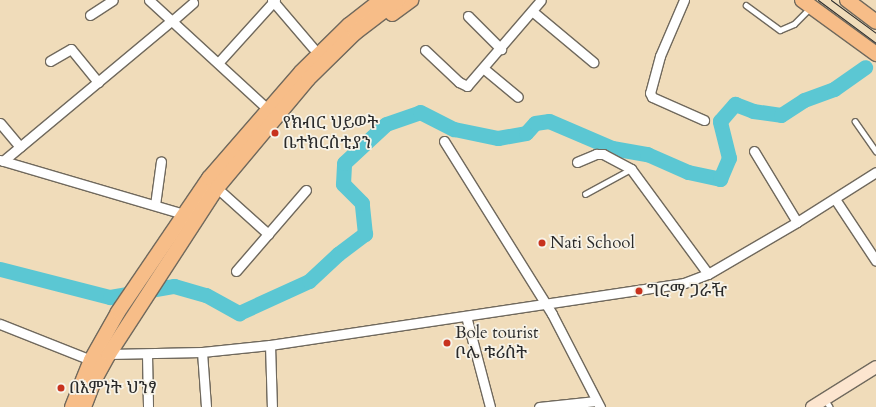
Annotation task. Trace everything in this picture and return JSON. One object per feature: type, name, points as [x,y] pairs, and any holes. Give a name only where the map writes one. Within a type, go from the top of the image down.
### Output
[{"type":"main road","points":[[84,407],[95,379],[136,310],[258,129],[262,104],[313,48],[370,0]]},
{"type":"main road","points":[[72,407],[91,360],[118,312],[183,214],[258,129],[308,79],[352,29],[381,0]]},
{"type":"main road","points":[[352,29],[398,0]]},
{"type":"main road","points":[[258,129],[283,119],[327,70],[359,40],[411,0]]},
{"type":"main road","points":[[851,1],[876,22]]},
{"type":"main road","points":[[806,3],[876,54]]},
{"type":"main road","points":[[142,275],[154,283]]},
{"type":"main road","points":[[812,407],[827,403],[876,367]]},
{"type":"street","points":[[90,15],[113,0]]},
{"type":"street","points":[[149,0],[262,104]]},
{"type":"street","points":[[425,50],[465,86],[501,49],[541,0]]},
{"type":"street","points":[[684,0],[660,56],[650,92],[652,97],[704,120]]},
{"type":"street","points":[[218,63],[273,1],[313,48]]},
{"type":"street","points":[[2,161],[193,3]]},
{"type":"street","points":[[532,11],[593,62]]},
{"type":"street","points":[[468,16],[501,49]]},
{"type":"street","points":[[50,61],[71,50],[98,82]]},
{"type":"street","points":[[483,68],[518,97]]},
{"type":"street","points":[[0,122],[20,147]]},
{"type":"street","points":[[444,141],[544,304],[598,404],[539,407]]},
{"type":"street","points":[[754,151],[797,222]]},
{"type":"street","points":[[577,162],[596,154],[603,154],[631,169],[708,274]]},
{"type":"street","points":[[2,161],[183,214]]},
{"type":"street","points":[[155,205],[161,161]]},
{"type":"street","points":[[109,354],[202,352],[270,345],[544,304],[632,293],[684,283],[708,274],[835,199],[876,172]]},
{"type":"street","points":[[217,188],[268,234]]},
{"type":"street","points":[[236,271],[306,190]]},
{"type":"street","points":[[835,199],[876,261]]},
{"type":"street","points":[[466,316],[490,407]]},
{"type":"street","points":[[1,326],[91,360]]},
{"type":"street","points":[[270,345],[272,407]]},
{"type":"street","points":[[202,352],[206,407]]},
{"type":"street","points":[[147,354],[148,407]]},
{"type":"lane","points":[[746,5],[780,30],[794,24],[806,3]]},
{"type":"lane","points":[[855,120],[876,151]]},
{"type":"lane","points":[[585,194],[631,169]]},
{"type":"waterway","points":[[0,269],[110,297],[174,286],[206,295],[239,313],[309,281],[338,254],[365,234],[362,203],[343,184],[344,163],[386,124],[420,112],[454,129],[498,138],[526,133],[535,123],[549,121],[612,148],[647,154],[688,172],[720,179],[729,158],[720,121],[735,104],[753,111],[781,115],[804,100],[834,89],[865,67]]},
{"type":"tram line","points":[[818,0],[876,43]]},
{"type":"tram line","points":[[831,0],[876,33]]},
{"type":"place","name":"የክብር ህይወት ቤተክርስቲያን","points":[[275,133]]},
{"type":"place","name":"Nati School","points":[[542,243]]},
{"type":"place","name":"ግርማ ጋራዥ","points":[[639,291]]},
{"type":"place","name":"Bole tourist ቦሌ ቱሪስት","points":[[447,343]]},
{"type":"place","name":"በእምነት ህንፃ","points":[[61,388]]}]
